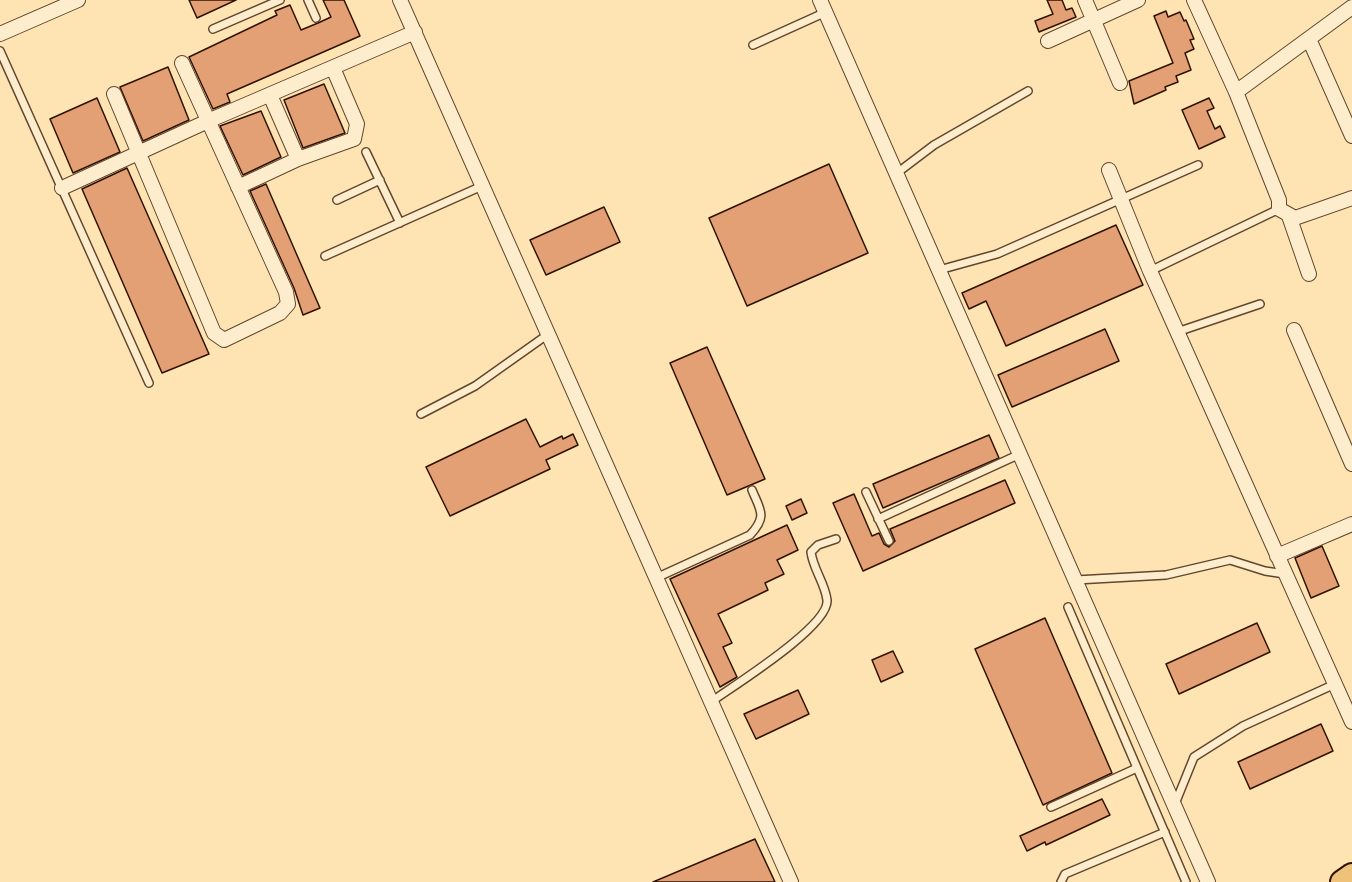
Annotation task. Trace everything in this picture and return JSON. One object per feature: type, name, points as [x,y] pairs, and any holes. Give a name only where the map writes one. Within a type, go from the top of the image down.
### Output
[{"type":"main road","points":[[1342,882],[1352,875]]},
{"type":"street","points":[[0,34],[78,0]]},
{"type":"street","points":[[400,0],[791,882]]},
{"type":"street","points":[[1084,0],[1120,83]]},
{"type":"street","points":[[1048,41],[1138,0]]},
{"type":"street","points":[[1194,0],[1236,92],[1310,274]]},
{"type":"street","points":[[823,6],[1208,882]]},
{"type":"street","points":[[1236,92],[1352,7]]},
{"type":"street","points":[[62,188],[208,120],[415,32]]},
{"type":"street","points":[[1309,39],[1352,136]]},
{"type":"street","points":[[114,94],[214,333],[224,340],[280,313],[288,304],[286,292],[182,63]]},
{"type":"street","points":[[238,187],[297,159],[354,139],[357,123],[333,68]]},
{"type":"street","points":[[270,95],[297,159]]},
{"type":"street","points":[[1109,170],[1150,271],[1352,722]]},
{"type":"street","points":[[1284,213],[1295,218],[1352,198]]},
{"type":"street","points":[[1294,330],[1352,464]]},
{"type":"street","points":[[1277,556],[1352,524]]},
{"type":"lane","points":[[213,29],[280,0]]},
{"type":"lane","points":[[308,0],[316,18]]},
{"type":"lane","points":[[753,45],[823,6]]},
{"type":"lane","points":[[0,51],[149,383]]},
{"type":"lane","points":[[897,173],[934,145],[1028,91]]},
{"type":"lane","points":[[366,152],[400,223]]},
{"type":"lane","points":[[939,270],[998,254],[1198,165]]},
{"type":"lane","points":[[337,200],[380,180]]},
{"type":"lane","points":[[325,256],[483,186]]},
{"type":"lane","points":[[1150,271],[1284,213]]},
{"type":"lane","points":[[1177,332],[1260,304]]},
{"type":"lane","points":[[421,414],[475,386],[547,335]]},
{"type":"lane","points":[[878,519],[1020,454]]},
{"type":"lane","points":[[656,578],[750,534],[760,524],[762,516],[752,490]]},
{"type":"lane","points":[[866,492],[889,541]]},
{"type":"lane","points":[[711,702],[793,644],[823,616],[828,602],[812,561],[811,552],[818,545],[836,539]]},
{"type":"lane","points":[[1076,580],[1166,575],[1230,560],[1265,572],[1285,574]]},
{"type":"lane","points":[[1068,607],[1186,882]]},
{"type":"lane","points":[[1174,805],[1194,757],[1243,726],[1335,684]]},
{"type":"lane","points":[[1051,807],[1137,768]]},
{"type":"lane","points":[[1061,882],[1065,874],[1165,832]]},
{"type":"building","points":[[189,0],[236,0],[197,18]]},
{"type":"building","points":[[323,0],[344,0],[360,36],[227,94],[230,102],[213,109],[189,57],[277,15],[275,11],[290,5],[301,30],[318,23],[331,17]]},
{"type":"building","points":[[1047,0],[1062,0],[1066,10],[1072,8],[1076,17],[1039,32],[1035,21],[1053,14]]},
{"type":"building","points":[[1166,11],[1168,17],[1180,12],[1184,21],[1186,20],[1194,39],[1190,40],[1194,49],[1185,53],[1191,70],[1176,76],[1178,82],[1165,87],[1166,90],[1134,104],[1129,81],[1173,63],[1154,16]]},
{"type":"building","points":[[168,67],[189,120],[143,141],[120,87]]},
{"type":"building","points":[[324,84],[345,133],[303,148],[284,100]]},
{"type":"building","points":[[97,98],[120,152],[73,173],[50,119]]},
{"type":"building","points":[[1209,98],[1214,108],[1207,111],[1215,129],[1220,126],[1225,137],[1199,149],[1182,110]]},
{"type":"building","points":[[261,111],[281,157],[243,175],[220,126]]},
{"type":"building","points":[[829,164],[868,253],[747,306],[709,218]]},
{"type":"building","points":[[127,168],[209,354],[162,373],[82,189]]},
{"type":"building","points":[[266,184],[320,308],[303,315],[294,288],[250,191]]},
{"type":"building","points":[[604,207],[620,242],[546,275],[530,240]]},
{"type":"building","points":[[1116,225],[1143,285],[1006,346],[986,301],[969,309],[962,293]]},
{"type":"building","points":[[1105,329],[1119,361],[1012,407],[998,375]]},
{"type":"building","points":[[707,347],[765,479],[727,495],[670,363]]},
{"type":"building","points":[[526,419],[540,447],[562,436],[563,439],[573,434],[578,445],[546,460],[550,469],[450,516],[426,467]]},
{"type":"building","points":[[989,435],[999,458],[883,508],[873,484]]},
{"type":"building","points":[[1005,480],[1015,503],[863,571],[833,503],[854,494],[872,536],[879,533],[884,544],[889,547],[895,541],[890,529]]},
{"type":"building","points":[[801,499],[807,513],[792,520],[786,506]]},
{"type":"building","points":[[787,525],[798,550],[777,560],[784,574],[765,583],[768,590],[718,614],[732,643],[723,647],[737,677],[720,687],[670,579]]},
{"type":"building","points":[[1322,546],[1339,586],[1311,598],[1295,558]]},
{"type":"building","points":[[1045,618],[1112,773],[1043,805],[975,649]]},
{"type":"building","points":[[1257,623],[1270,652],[1179,694],[1166,664]]},
{"type":"building","points":[[893,651],[903,672],[881,682],[872,660]]},
{"type":"building","points":[[798,690],[809,714],[756,739],[744,714]]},
{"type":"building","points":[[1321,724],[1333,751],[1250,789],[1238,762]]},
{"type":"building","points":[[1102,799],[1110,815],[1046,845],[1045,842],[1027,851],[1020,836]]},
{"type":"building","points":[[755,839],[775,882],[653,882]]}]
